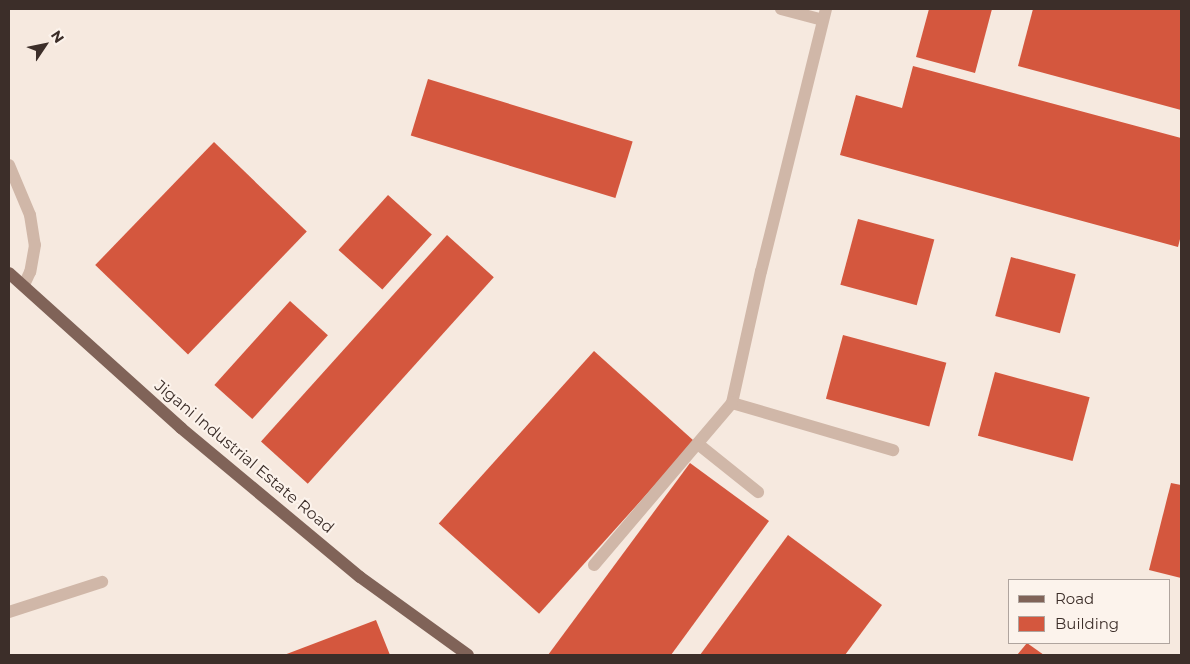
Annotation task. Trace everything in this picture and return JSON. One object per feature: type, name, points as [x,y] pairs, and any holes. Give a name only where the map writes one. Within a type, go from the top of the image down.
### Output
[{"type":"main road","name":"Jigani Industrial Estate Road","points":[[9,273],[181,428],[360,577],[468,655]]},
{"type":"street","points":[[594,565],[732,403],[761,270],[825,14],[783,9]]},
{"type":"street","points":[[9,165],[30,216],[35,245],[30,272],[24,285]]},
{"type":"street","points":[[732,403],[893,450]]},
{"type":"street","points":[[698,444],[758,492]]},
{"type":"street","points":[[9,612],[102,582]]},
{"type":"building","points":[[929,9],[992,9],[975,73],[916,57]]},
{"type":"building","points":[[1033,9],[1181,9],[1181,110],[1018,66]]},
{"type":"building","points":[[913,66],[1181,138],[1181,235],[1178,247],[840,155],[856,95],[902,108]]},
{"type":"building","points":[[428,79],[633,142],[615,198],[411,135]]},
{"type":"building","points":[[214,142],[307,232],[188,355],[95,265]]},
{"type":"building","points":[[388,195],[432,234],[382,289],[338,250]]},
{"type":"building","points":[[858,219],[934,239],[917,305],[840,285]]},
{"type":"building","points":[[447,235],[494,277],[308,484],[261,442]]},
{"type":"building","points":[[1011,257],[1076,274],[1060,333],[995,316]]},
{"type":"building","points":[[290,301],[328,335],[252,419],[214,385]]},
{"type":"building","points":[[843,335],[946,363],[929,426],[826,399]]},
{"type":"building","points":[[594,351],[694,441],[539,614],[439,523]]},
{"type":"building","points":[[995,372],[1090,397],[1073,461],[978,436]]},
{"type":"building","points":[[690,463],[769,521],[671,655],[548,655]]},
{"type":"building","points":[[1171,483],[1181,485],[1181,578],[1149,570]]},
{"type":"building","points":[[788,535],[882,605],[845,655],[700,655]]},
{"type":"building","points":[[376,620],[390,655],[284,655]]},
{"type":"building","points":[[1026,644],[1028,644],[1044,655],[1017,655]]}]
